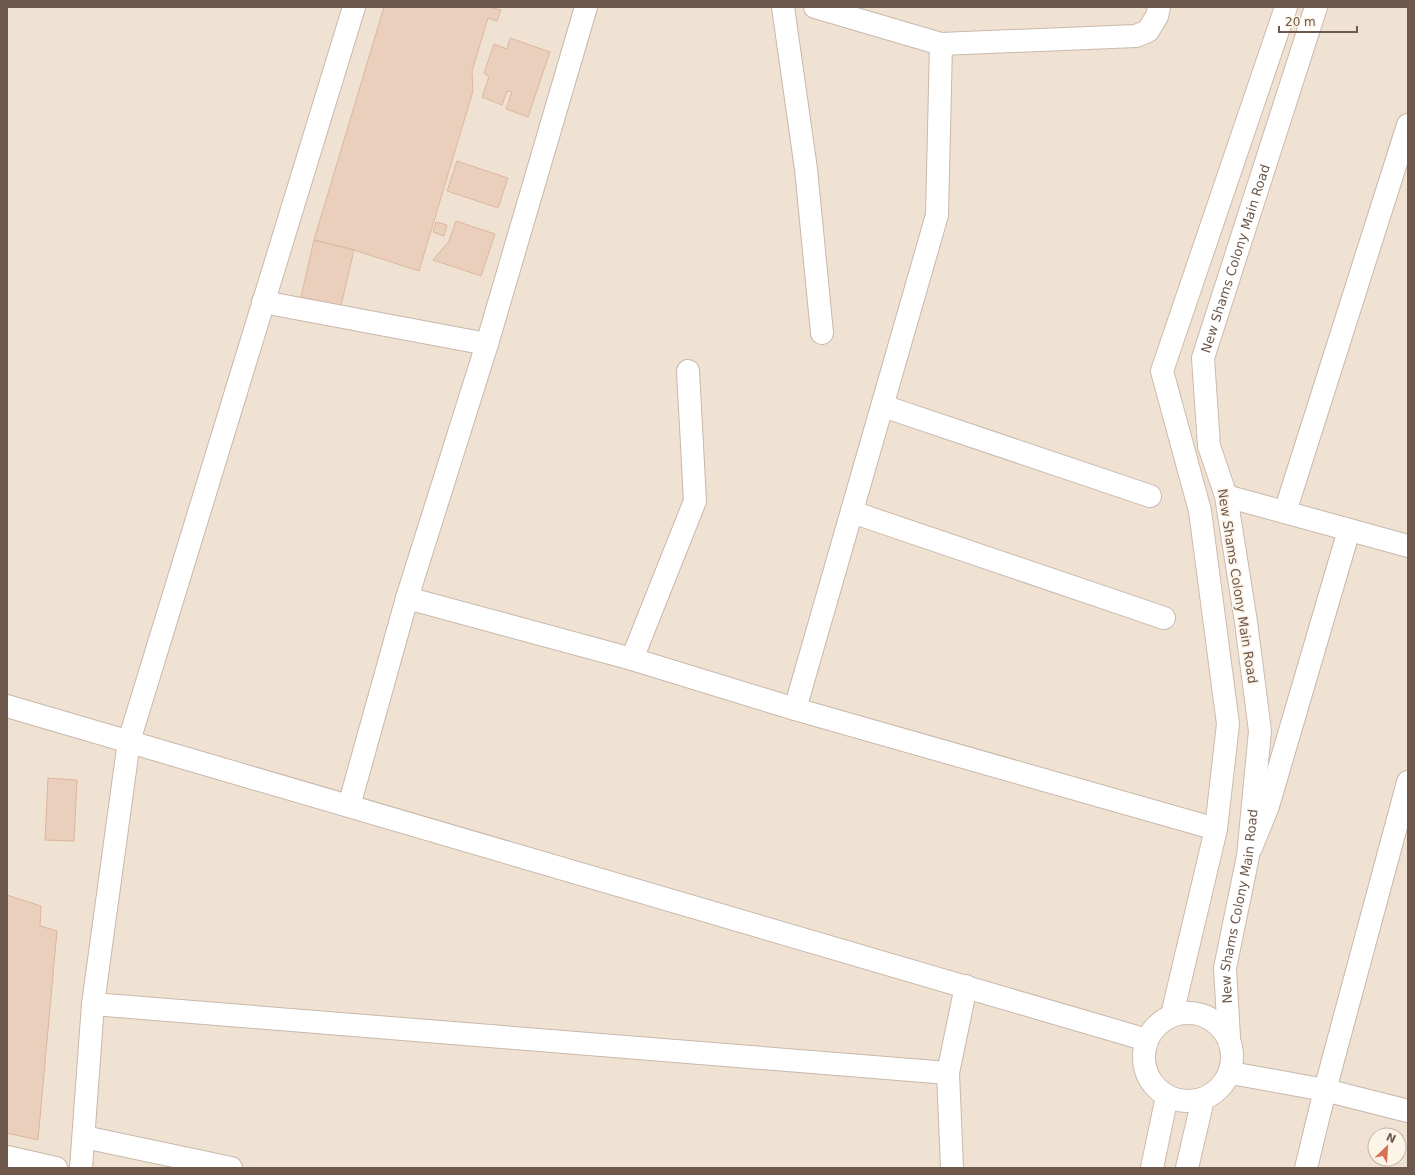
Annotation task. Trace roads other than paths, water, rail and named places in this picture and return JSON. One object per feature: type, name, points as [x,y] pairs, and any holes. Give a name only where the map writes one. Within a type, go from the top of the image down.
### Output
[{"type":"street","points":[[81,1168],[93,1004],[129,741],[354,7]]},
{"type":"street","points":[[348,806],[407,598],[487,344],[586,7]]},
{"type":"street","points":[[783,7],[806,169],[822,333]]},
{"type":"street","points":[[815,7],[942,44],[1136,36],[1148,31],[1157,16],[1159,7]]},
{"type":"street","name":"New Shams Colony Main Road","points":[[1172,1015],[1216,829],[1228,724],[1200,511],[1162,371],[1285,7]]},
{"type":"street","name":"New Shams Colony Main Road","points":[[1229,1037],[1225,968],[1248,856],[1260,731],[1246,622],[1226,496],[1209,446],[1203,358],[1316,7]]},
{"type":"street","points":[[795,709],[937,215],[942,44]]},
{"type":"street","points":[[1285,512],[1408,126]]},
{"type":"street","points":[[263,302],[487,344]]},
{"type":"street","points":[[632,659],[695,501],[688,371]]},
{"type":"street","points":[[883,406],[1150,496]]},
{"type":"street","points":[[1226,496],[1408,546]]},
{"type":"street","points":[[852,512],[1164,618]]},
{"type":"street","points":[[1248,856],[1268,806],[1349,530]]},
{"type":"street","points":[[407,598],[632,659],[795,709],[1216,829]]},
{"type":"street","points":[[7,706],[1147,1040]]},
{"type":"street","points":[[1306,1168],[1408,782]]},
{"type":"street","points":[[952,1168],[948,1073],[966,986]]},
{"type":"street","points":[[93,1004],[948,1073]]},
{"type":"street","points":[[1194,1012],[1214,1021],[1229,1037],[1233,1055],[1231,1073],[1220,1089],[1204,1099],[1185,1102],[1167,1096],[1154,1086],[1146,1072],[1143,1056],[1147,1040],[1157,1025],[1172,1015],[1194,1012]]},
{"type":"street","points":[[1231,1073],[1326,1090],[1408,1111]]},
{"type":"street","points":[[1152,1168],[1167,1096]]},
{"type":"street","points":[[1187,1168],[1204,1099]]},
{"type":"street","points":[[84,1137],[231,1168]]},
{"type":"street","points":[[7,1157],[56,1168]]}]
